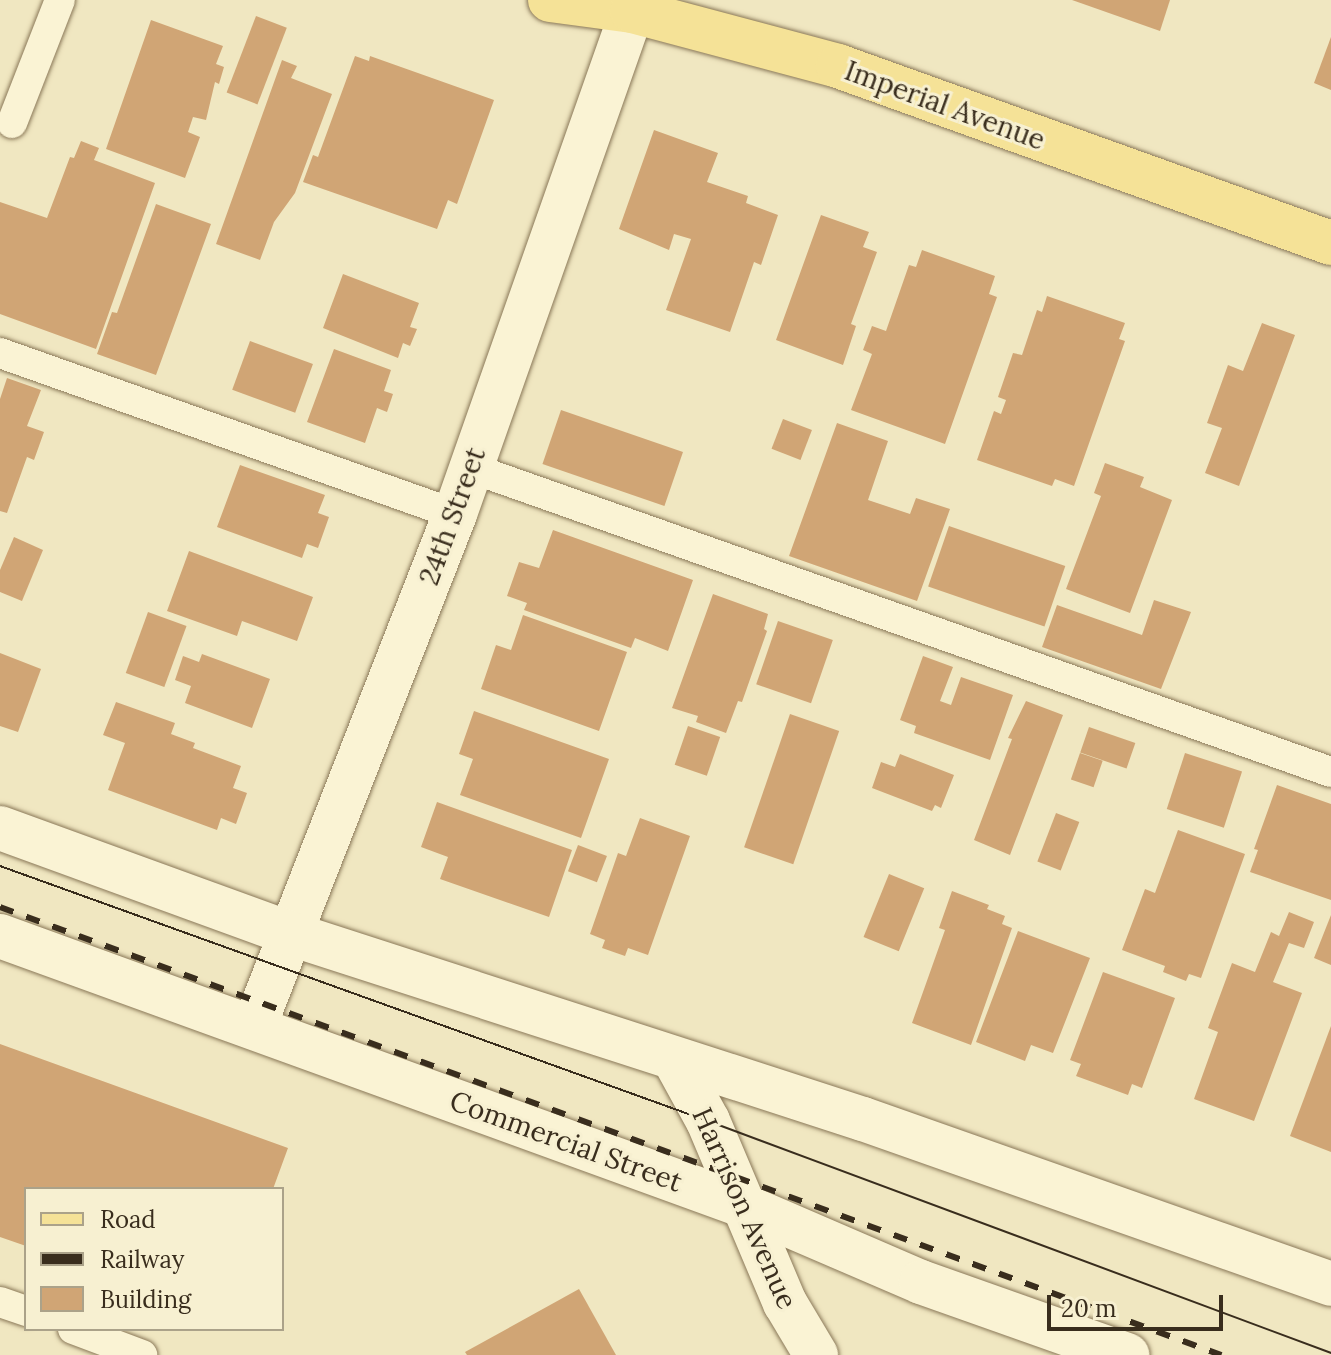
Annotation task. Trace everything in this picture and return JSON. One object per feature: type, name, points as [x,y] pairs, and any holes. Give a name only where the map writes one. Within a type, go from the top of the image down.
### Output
[{"type":"main road","name":"Imperial Avenue","points":[[550,0],[634,6],[838,66],[1331,243]]},
{"type":"main road","name":"24th Street","points":[[254,1027],[288,933],[455,514],[634,6]]},
{"type":"main road","points":[[0,828],[288,933],[675,1061],[863,1119],[1331,1284]]},
{"type":"main road","name":"Commercial Street","points":[[0,936],[742,1205],[921,1282],[1127,1355]]},
{"type":"main road","name":"Harrison Avenue","points":[[675,1061],[708,1121],[785,1303],[816,1355]]},
{"type":"lane","points":[[12,123],[60,0]]},
{"type":"lane","points":[[0,353],[455,514]]},
{"type":"lane","points":[[471,468],[1331,772]]},
{"type":"lane","points":[[0,1302],[24,1310]]},
{"type":"lane","points":[[78,1331],[142,1355]]},
{"type":"building","points":[[1072,0],[1170,0],[1160,31]]},
{"type":"building","points":[[256,16],[287,28],[257,104],[227,93]]},
{"type":"building","points":[[151,20],[223,46],[216,64],[224,67],[219,84],[215,82],[206,120],[193,117],[188,132],[200,137],[185,178],[106,149]]},
{"type":"building","points":[[1331,37],[1331,90],[1314,83]]},
{"type":"building","points":[[355,56],[369,61],[370,56],[494,100],[457,204],[448,200],[437,229],[303,182],[313,155],[318,157]]},
{"type":"building","points":[[282,60],[297,66],[291,78],[332,94],[295,193],[274,222],[260,260],[216,244]]},
{"type":"building","points":[[654,130],[718,153],[707,182],[748,196],[746,203],[778,215],[761,265],[754,262],[730,332],[666,310],[691,239],[674,234],[669,250],[619,229]]},
{"type":"building","points":[[81,141],[99,148],[94,160],[155,183],[96,349],[0,314],[0,202],[47,218],[70,157],[74,158]]},
{"type":"building","points":[[156,204],[211,224],[156,375],[97,354],[112,312],[117,313]]},
{"type":"building","points":[[821,215],[869,232],[863,247],[877,252],[851,324],[856,326],[843,365],[776,340]]},
{"type":"building","points":[[922,250],[995,276],[989,294],[997,297],[945,444],[851,410],[872,354],[863,350],[872,326],[886,331],[909,265],[916,267]]},
{"type":"building","points":[[343,274],[419,303],[410,327],[417,329],[410,346],[403,343],[398,358],[323,328]]},
{"type":"building","points":[[1047,296],[1125,323],[1119,339],[1125,341],[1074,486],[1055,479],[1052,486],[977,460],[994,411],[1001,414],[1006,400],[998,397],[1013,353],[1022,355],[1037,310],[1042,312]]},
{"type":"building","points":[[1262,323],[1295,335],[1239,486],[1205,473],[1222,428],[1207,423],[1228,365],[1243,371]]},
{"type":"building","points":[[250,341],[313,364],[295,413],[232,390]]},
{"type":"building","points":[[334,349],[391,370],[384,391],[393,394],[387,412],[377,408],[365,443],[307,422]]},
{"type":"building","points":[[7,378],[41,390],[27,426],[44,432],[34,460],[27,457],[7,513],[0,511],[0,399]]},
{"type":"building","points":[[561,410],[683,452],[664,506],[542,464]]},
{"type":"building","points":[[783,419],[812,430],[800,460],[772,449]]},
{"type":"building","points":[[837,423],[888,441],[868,500],[910,514],[916,498],[950,509],[917,601],[789,556]]},
{"type":"building","points":[[1105,463],[1144,477],[1140,487],[1172,500],[1130,613],[1066,589],[1101,496],[1094,493]]},
{"type":"building","points":[[240,465],[325,495],[318,513],[329,517],[318,548],[307,544],[302,558],[217,527]]},
{"type":"building","points":[[949,526],[1065,566],[1044,627],[928,587]]},
{"type":"building","points":[[553,530],[693,580],[668,651],[635,638],[631,648],[524,610],[527,603],[507,596],[519,562],[539,568]]},
{"type":"building","points":[[14,537],[43,550],[22,601],[0,592],[0,570]]},
{"type":"building","points":[[189,551],[313,597],[297,641],[242,621],[237,636],[167,611]]},
{"type":"building","points":[[713,594],[768,614],[764,629],[767,631],[742,702],[738,701],[726,733],[696,722],[698,716],[672,708]]},
{"type":"building","points":[[1154,600],[1191,612],[1161,689],[1042,647],[1057,605],[1142,635]]},
{"type":"building","points":[[148,612],[187,626],[164,687],[126,673]]},
{"type":"building","points":[[523,615],[627,652],[599,731],[481,689],[496,645],[511,650]]},
{"type":"building","points":[[778,621],[833,640],[811,703],[756,684]]},
{"type":"building","points":[[0,653],[41,669],[18,732],[0,726]]},
{"type":"building","points":[[202,654],[270,679],[252,728],[185,703],[191,686],[175,680],[183,656],[199,662]]},
{"type":"building","points":[[923,656],[953,667],[940,701],[951,705],[961,677],[1013,695],[990,760],[914,733],[916,726],[900,720]]},
{"type":"building","points":[[1026,701],[1063,715],[1010,855],[974,840],[1012,739],[1008,738]]},
{"type":"building","points":[[116,702],[175,723],[171,734],[195,743],[193,748],[241,766],[233,788],[247,793],[236,824],[221,818],[217,830],[108,790],[125,743],[103,735]]},
{"type":"building","points":[[474,711],[609,759],[581,838],[460,795],[473,759],[459,754]]},
{"type":"building","points":[[790,714],[839,731],[793,864],[744,847]]},
{"type":"building","points":[[688,726],[720,737],[707,776],[675,765]]},
{"type":"building","points":[[1089,727],[1135,743],[1127,768],[1080,753]]},
{"type":"building","points":[[1080,753],[1103,761],[1094,787],[1071,779]]},
{"type":"building","points":[[1185,753],[1242,772],[1224,828],[1167,809]]},
{"type":"building","points":[[900,754],[954,775],[941,808],[935,805],[932,811],[872,788],[881,762],[895,767]]},
{"type":"building","points":[[1277,785],[1331,804],[1331,900],[1250,872],[1258,850],[1254,849]]},
{"type":"building","points":[[437,802],[572,850],[549,917],[440,879],[448,857],[421,847]]},
{"type":"building","points":[[1056,813],[1079,822],[1061,871],[1037,862]]},
{"type":"building","points":[[640,818],[690,836],[648,955],[628,948],[625,956],[602,948],[605,940],[590,934],[618,853],[626,856]]},
{"type":"building","points":[[1178,830],[1245,854],[1201,978],[1189,974],[1186,981],[1163,972],[1165,966],[1122,950],[1145,889],[1155,893]]},
{"type":"building","points":[[578,845],[607,856],[597,882],[568,871]]},
{"type":"building","points":[[889,874],[924,888],[899,951],[864,937]]},
{"type":"building","points":[[952,891],[989,905],[987,909],[1005,916],[1002,924],[1012,928],[971,1045],[912,1023],[945,930],[939,928]]},
{"type":"building","points":[[1289,912],[1314,922],[1304,948],[1289,943],[1273,982],[1302,993],[1254,1121],[1194,1099],[1218,1032],[1208,1028],[1232,963],[1255,972],[1271,932],[1279,936]]},
{"type":"building","points":[[1331,915],[1331,965],[1314,958]]},
{"type":"building","points":[[1018,931],[1090,958],[1053,1053],[1031,1045],[1025,1061],[976,1042]]},
{"type":"building","points":[[1103,972],[1175,998],[1142,1088],[1132,1084],[1128,1095],[1076,1076],[1081,1064],[1070,1060]]},
{"type":"building","points":[[1331,1026],[1331,1152],[1290,1136]]},
{"type":"building","points":[[0,1044],[288,1148],[274,1187],[24,1187],[24,1245],[0,1237]]},
{"type":"building","points":[[579,1289],[616,1355],[467,1355],[465,1352]]},
{"type":"tram line","points":[[0,866],[708,1121],[1331,1353]]},
{"type":"railway","points":[[0,907],[1221,1355]]}]
